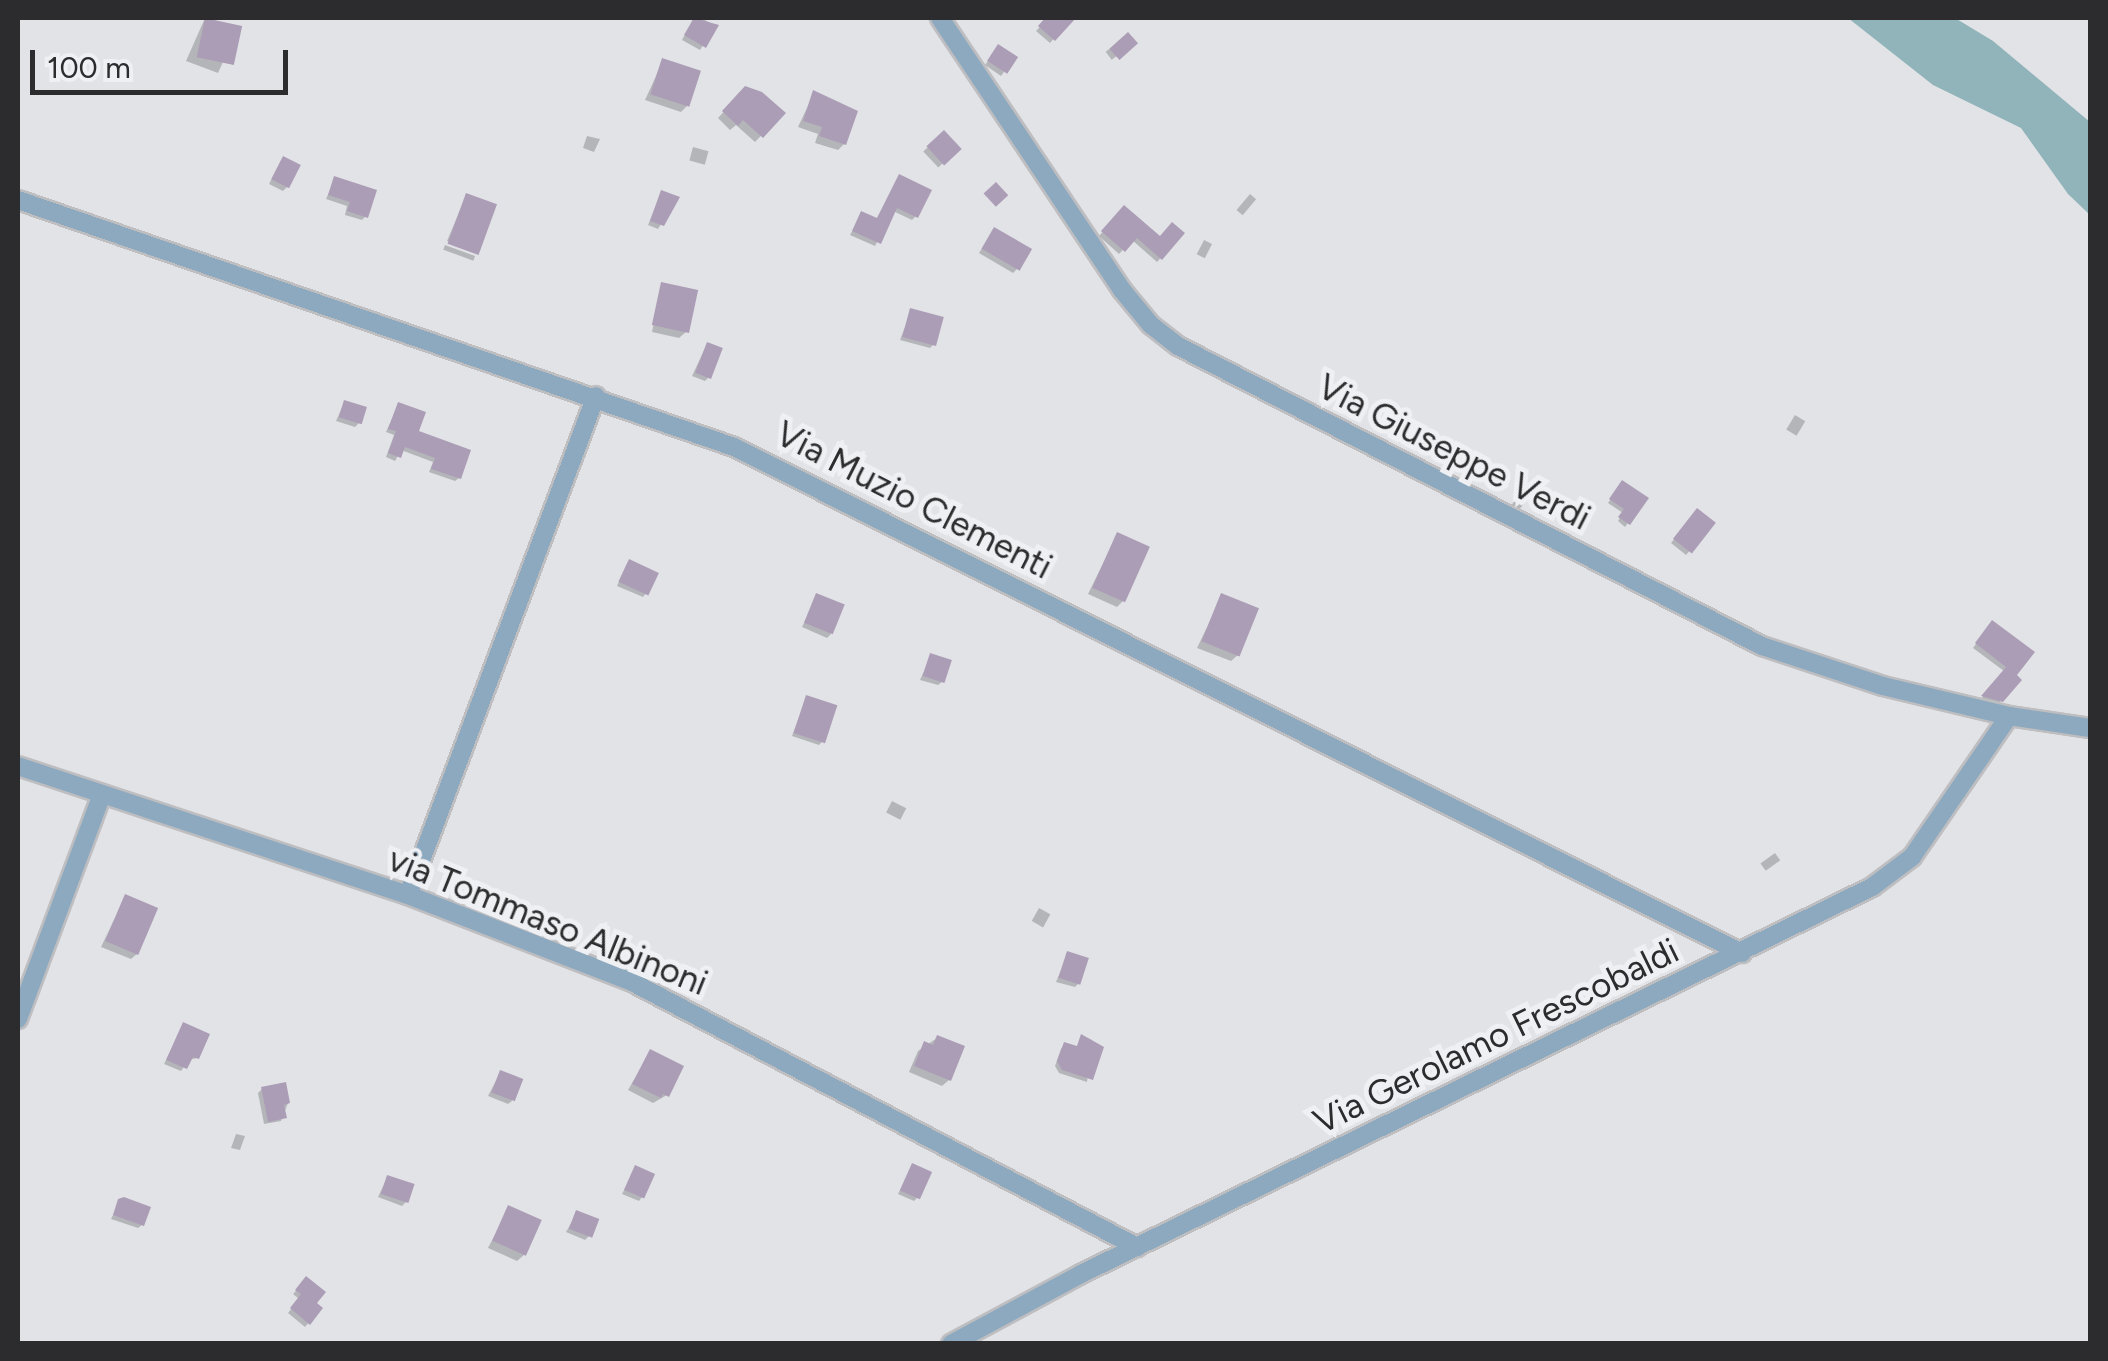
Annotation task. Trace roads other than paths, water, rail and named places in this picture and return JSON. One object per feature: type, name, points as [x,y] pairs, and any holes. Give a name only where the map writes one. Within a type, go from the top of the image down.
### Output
[{"type":"street","name":"Via Giuseppe Verdi","points":[[940,18],[1122,290],[1170,341],[1762,646],[1844,676],[2009,716],[2090,728]]},
{"type":"street","name":"Via Muzio Clementi","points":[[18,200],[596,396],[774,466],[1742,953]]},
{"type":"street","points":[[408,894],[596,396]]},
{"type":"street","name":"Via Gerolamo Frescobaldi","points":[[951,1344],[1138,1247],[1872,886],[1912,857],[2009,716]]},
{"type":"street","name":"via Tommaso Albinoni","points":[[18,766],[408,894],[630,982],[1138,1247]]},
{"type":"street","points":[[18,1019],[102,794]]},
{"type":"water","points":[[1848,18],[1955,18],[1993,41],[2090,122],[2090,215],[2068,194],[2021,128],[1933,85]]}]
